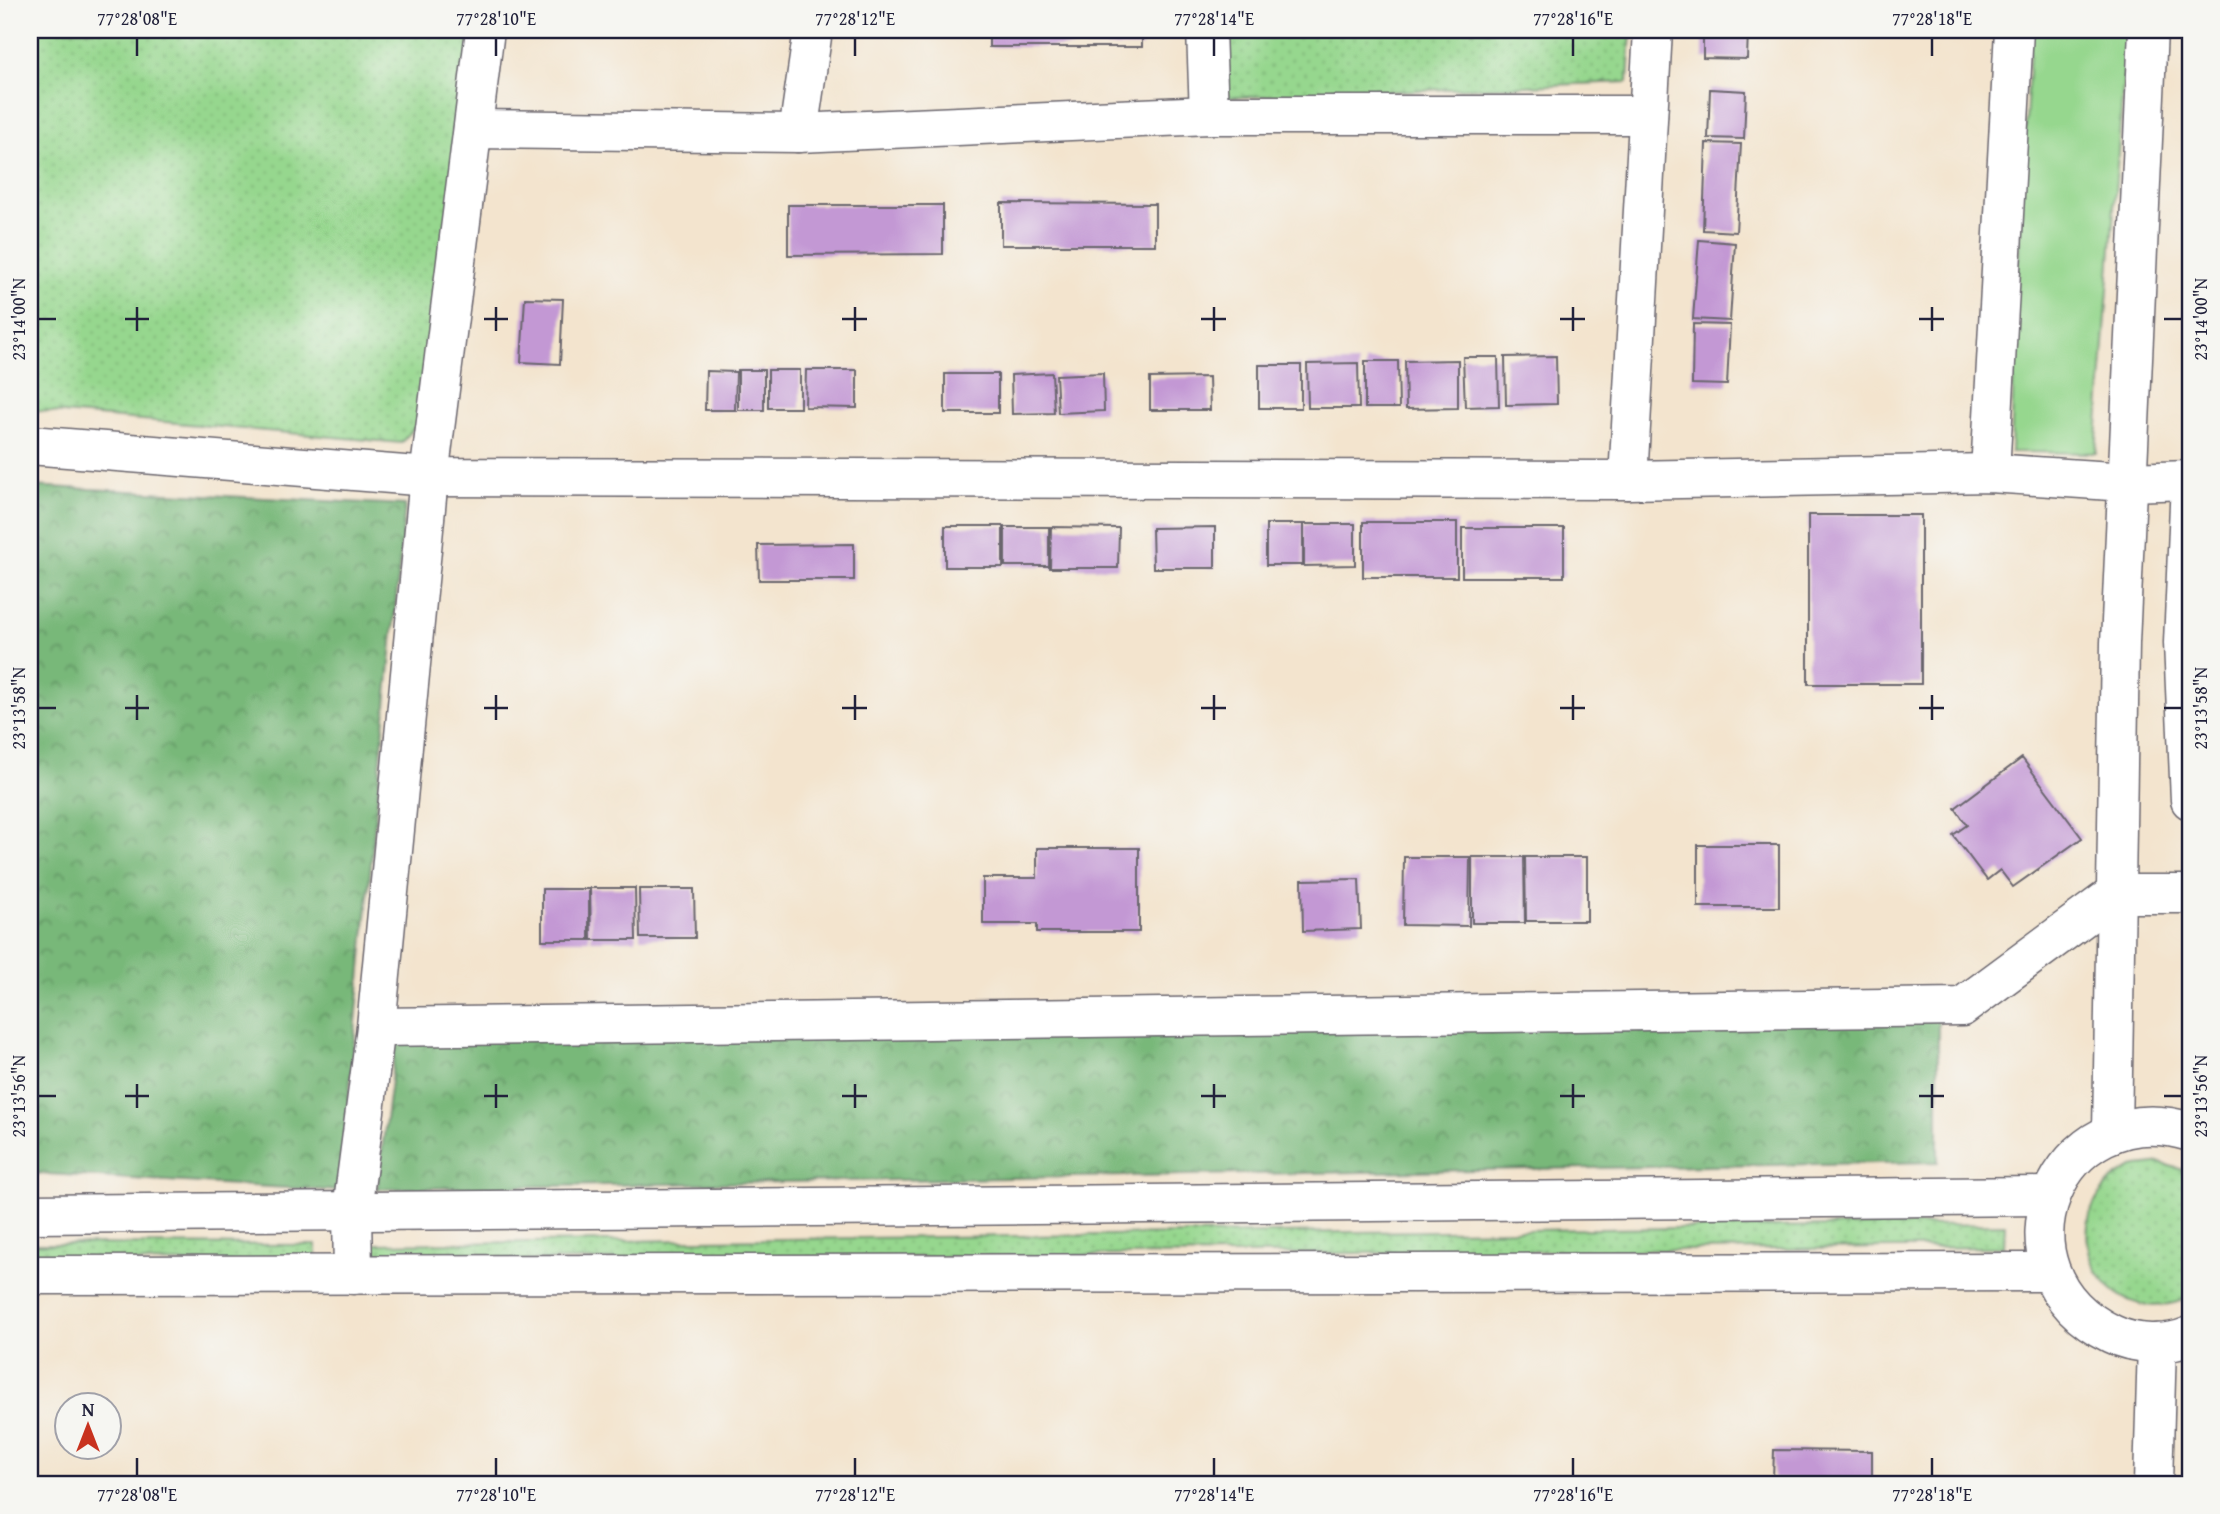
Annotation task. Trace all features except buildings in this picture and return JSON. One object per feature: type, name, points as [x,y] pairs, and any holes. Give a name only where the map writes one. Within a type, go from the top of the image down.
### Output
[{"type":"street","points":[[353,1275],[352,1210],[376,1027],[429,477],[485,30]]},
{"type":"street","points":[[798,134],[813,30]]},
{"type":"street","points":[[1206,30],[1209,115]]},
{"type":"street","points":[[1628,480],[1653,30]]},
{"type":"street","points":[[1990,472],[2014,30]]},
{"type":"street","points":[[2112,1133],[2120,643],[2148,30]]},
{"type":"street","points":[[473,129],[798,134],[1209,115],[1648,115]]},
{"type":"street","points":[[30,445],[429,477],[1628,480],[1990,472],[2127,482],[2190,481],[2183,643],[2190,800]]},
{"type":"street","points":[[376,1027],[1962,1007],[2115,894],[2190,894]]},
{"type":"street","points":[[2153,1484],[2174,1340],[2123,1339],[2092,1324],[2067,1301],[2050,1272],[2044,1228],[2051,1196],[2065,1169],[2086,1148],[2112,1133],[2141,1125],[2171,1126],[2190,1132]]},
{"type":"street","points":[[30,1214],[2051,1196]]},
{"type":"street","points":[[30,1275],[2050,1272]]},
{"type":"green space","points":[[30,30],[476,30],[428,412],[401,443],[30,410]]},
{"type":"green space","points":[[1221,30],[1631,30],[1628,82],[1221,98]]},
{"type":"green space","points":[[2031,30],[2127,30],[2096,453],[2011,452]]},
{"type":"green space","points":[[30,486],[405,505],[340,1191],[30,1173]]},
{"type":"green space","points":[[1938,1013],[1938,1162],[377,1189],[397,1034]]},
{"type":"green space","points":[[2160,1163],[2190,1172],[2190,1297],[2165,1305],[2143,1305],[2124,1298],[2109,1286],[2097,1271],[2090,1253],[2087,1233],[2091,1213],[2100,1194],[2111,1182],[2133,1167]]},
{"type":"green space","points":[[2005,1224],[2004,1247],[373,1262],[373,1244]]},
{"type":"green space","points":[[30,1244],[316,1245],[316,1263],[30,1262]]}]
